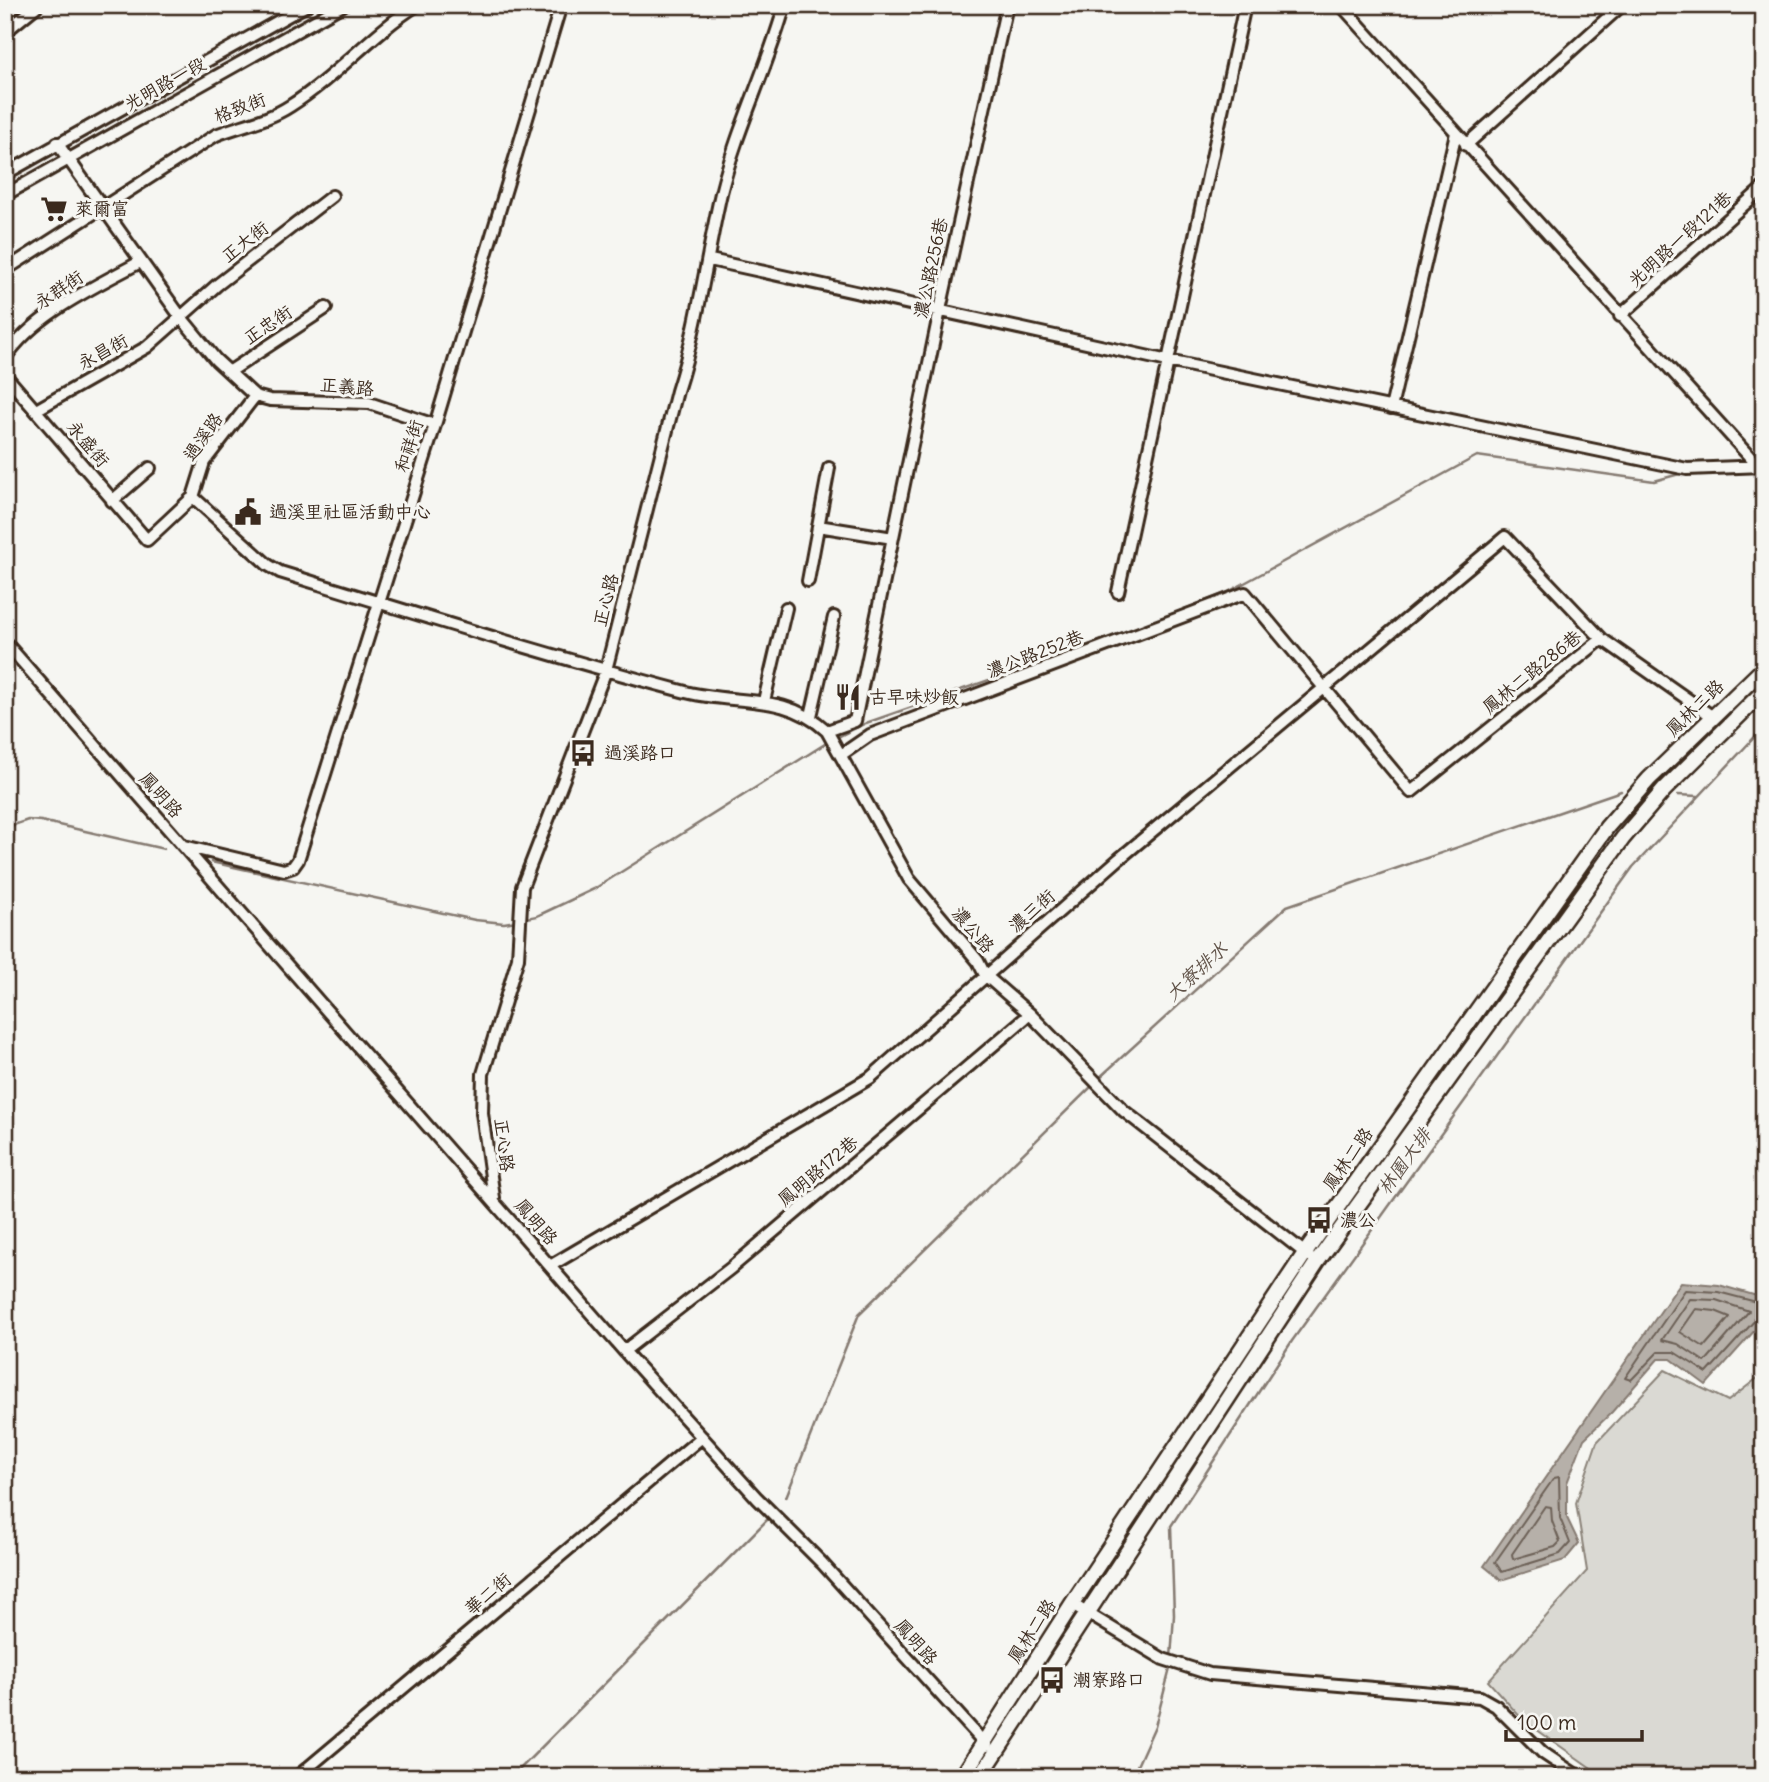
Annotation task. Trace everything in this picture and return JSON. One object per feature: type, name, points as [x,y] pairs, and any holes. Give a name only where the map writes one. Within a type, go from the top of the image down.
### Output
[{"type":"main road","name":"鳳林二路","points":[[962,1777],[988,1747],[1311,1258],[1607,827],[1649,779],[1764,668]]},
{"type":"main road","name":"鳳林二路","points":[[1311,1258],[1623,838],[1664,790],[1764,691]]},
{"type":"main road","name":"鳳林二路","points":[[980,1777],[988,1747]]},
{"type":"street","points":[[5,32],[38,5]]},
{"type":"street","name":"光明路一段","points":[[5,174],[307,5]]},
{"type":"street","name":"光明路一段","points":[[5,195],[343,5]]},
{"type":"street","name":"格致街","points":[[5,270],[216,135],[260,122],[291,106],[416,5]]},
{"type":"street","name":"和祥街","points":[[184,846],[284,870],[293,867],[435,425],[561,5]]},
{"type":"street","name":"正心路","points":[[495,1201],[482,1113],[483,1074],[518,958],[523,887],[531,860],[606,670],[677,391],[691,349],[732,153],[772,51],[785,5]]},
{"type":"street","name":"濃公路256巷","points":[[831,737],[855,720],[940,310],[1007,5]]},
{"type":"street","points":[[1118,592],[1245,5]]},
{"type":"street","points":[[1341,5],[1620,316],[1761,466]]},
{"type":"street","points":[[1466,145],[1622,5]]},
{"type":"street","points":[[1391,408],[1456,133]]},
{"type":"street","points":[[57,143],[102,210],[180,316],[229,372],[255,396]]},
{"type":"street","name":"光明路一段121巷","points":[[1620,316],[1764,187]]},
{"type":"street","name":"正大街","points":[[180,316],[332,196]]},
{"type":"street","points":[[710,260],[1168,361],[1687,469],[1761,466]]},
{"type":"street","name":"永群街","points":[[5,358],[29,331],[76,297],[140,262]]},
{"type":"street","name":"正忠街","points":[[229,372],[326,308]]},
{"type":"street","name":"永昌街","points":[[36,410],[147,348],[180,316]]},
{"type":"street","points":[[5,375],[36,410]]},
{"type":"street","name":"正義路","points":[[255,396],[270,400],[369,403],[435,425]]},
{"type":"street","name":"過溪路","points":[[193,497],[204,462],[255,396]]},
{"type":"street","name":"永盛街","points":[[36,410],[147,540],[193,497]]},
{"type":"street","points":[[112,501],[150,468]]},
{"type":"street","points":[[808,581],[828,468]]},
{"type":"street","points":[[193,497],[268,565],[377,602],[606,670]]},
{"type":"street","points":[[818,526],[893,538]]},
{"type":"street","name":"濃三街","points":[[550,1266],[845,1096],[870,1078],[985,975],[1323,687],[1505,537],[1602,639]]},
{"type":"street","name":"濃公路252巷","points":[[841,755],[870,735],[1245,593],[1323,687]]},
{"type":"street","points":[[764,701],[786,608]]},
{"type":"street","points":[[811,716],[834,617]]},
{"type":"street","name":"鳳林二路286巷","points":[[1323,687],[1411,792],[1602,639],[1713,717]]},
{"type":"street","name":"鳳明路","points":[[5,642],[80,732],[184,846],[624,1351],[822,1563],[988,1747]]},
{"type":"street","name":"濃公路","points":[[606,670],[686,693],[764,701],[811,716],[831,737],[909,879],[978,961],[985,975],[1030,1014],[1102,1091],[1311,1258]]},
{"type":"street","name":"鳳明路172巷","points":[[624,1351],[731,1268],[1030,1014]]},
{"type":"street","name":"華二街","points":[[297,1777],[702,1437]]},
{"type":"street","points":[[1079,1607],[1163,1659],[1229,1678],[1480,1697],[1496,1706],[1535,1745],[1579,1777]]},
{"type":"shaded area","points":[[1665,1370],[1728,1401],[1764,1373],[1764,1777],[1604,1777],[1523,1720],[1488,1681],[1587,1571],[1576,1503],[1597,1442]]},
{"type":"water","points":[[1681,1282],[1719,1285],[1764,1298],[1764,1320],[1706,1385],[1671,1359],[1658,1359],[1612,1412],[1584,1439],[1567,1483],[1567,1518],[1579,1543],[1565,1560],[1501,1580],[1484,1566]]},
{"type":"waterway","points":[[834,739],[866,723],[1129,631],[1228,592],[1477,456],[1654,481],[1683,473]]},
{"type":"waterway","name":"林園大排","points":[[1171,1658],[1174,1615],[1171,1526],[1292,1341],[1633,867],[1764,727]]},
{"type":"waterway","points":[[522,919],[537,916],[594,889],[828,742]]},
{"type":"waterway","name":"大寮排水","points":[[1098,1079],[1287,906],[1621,791]]},
{"type":"waterway","points":[[1678,795],[1698,796]]},
{"type":"waterway","points":[[5,828],[28,820],[41,821],[164,849]]},
{"type":"waterway","points":[[211,862],[475,920],[504,923],[516,921]]},
{"type":"waterway","name":"大寮排水","points":[[786,1497],[859,1314],[1094,1084]]},
{"type":"waterway","points":[[512,1777],[768,1519]]},
{"type":"waterway","name":"林園大排","points":[[1132,1777],[1155,1726],[1171,1665]]},
{"type":"place","name":"萊爾富","points":[[54,209]]},
{"type":"place","name":"過溪里社區活動中心","points":[[248,512]]},
{"type":"place","name":"古早味炒飯","points":[[848,697]]},
{"type":"place","name":"過溪路口","points":[[583,753]]},
{"type":"place","name":"濃公","points":[[1319,1220]]},
{"type":"place","name":"潮寮路口","points":[[1052,1680]]}]
